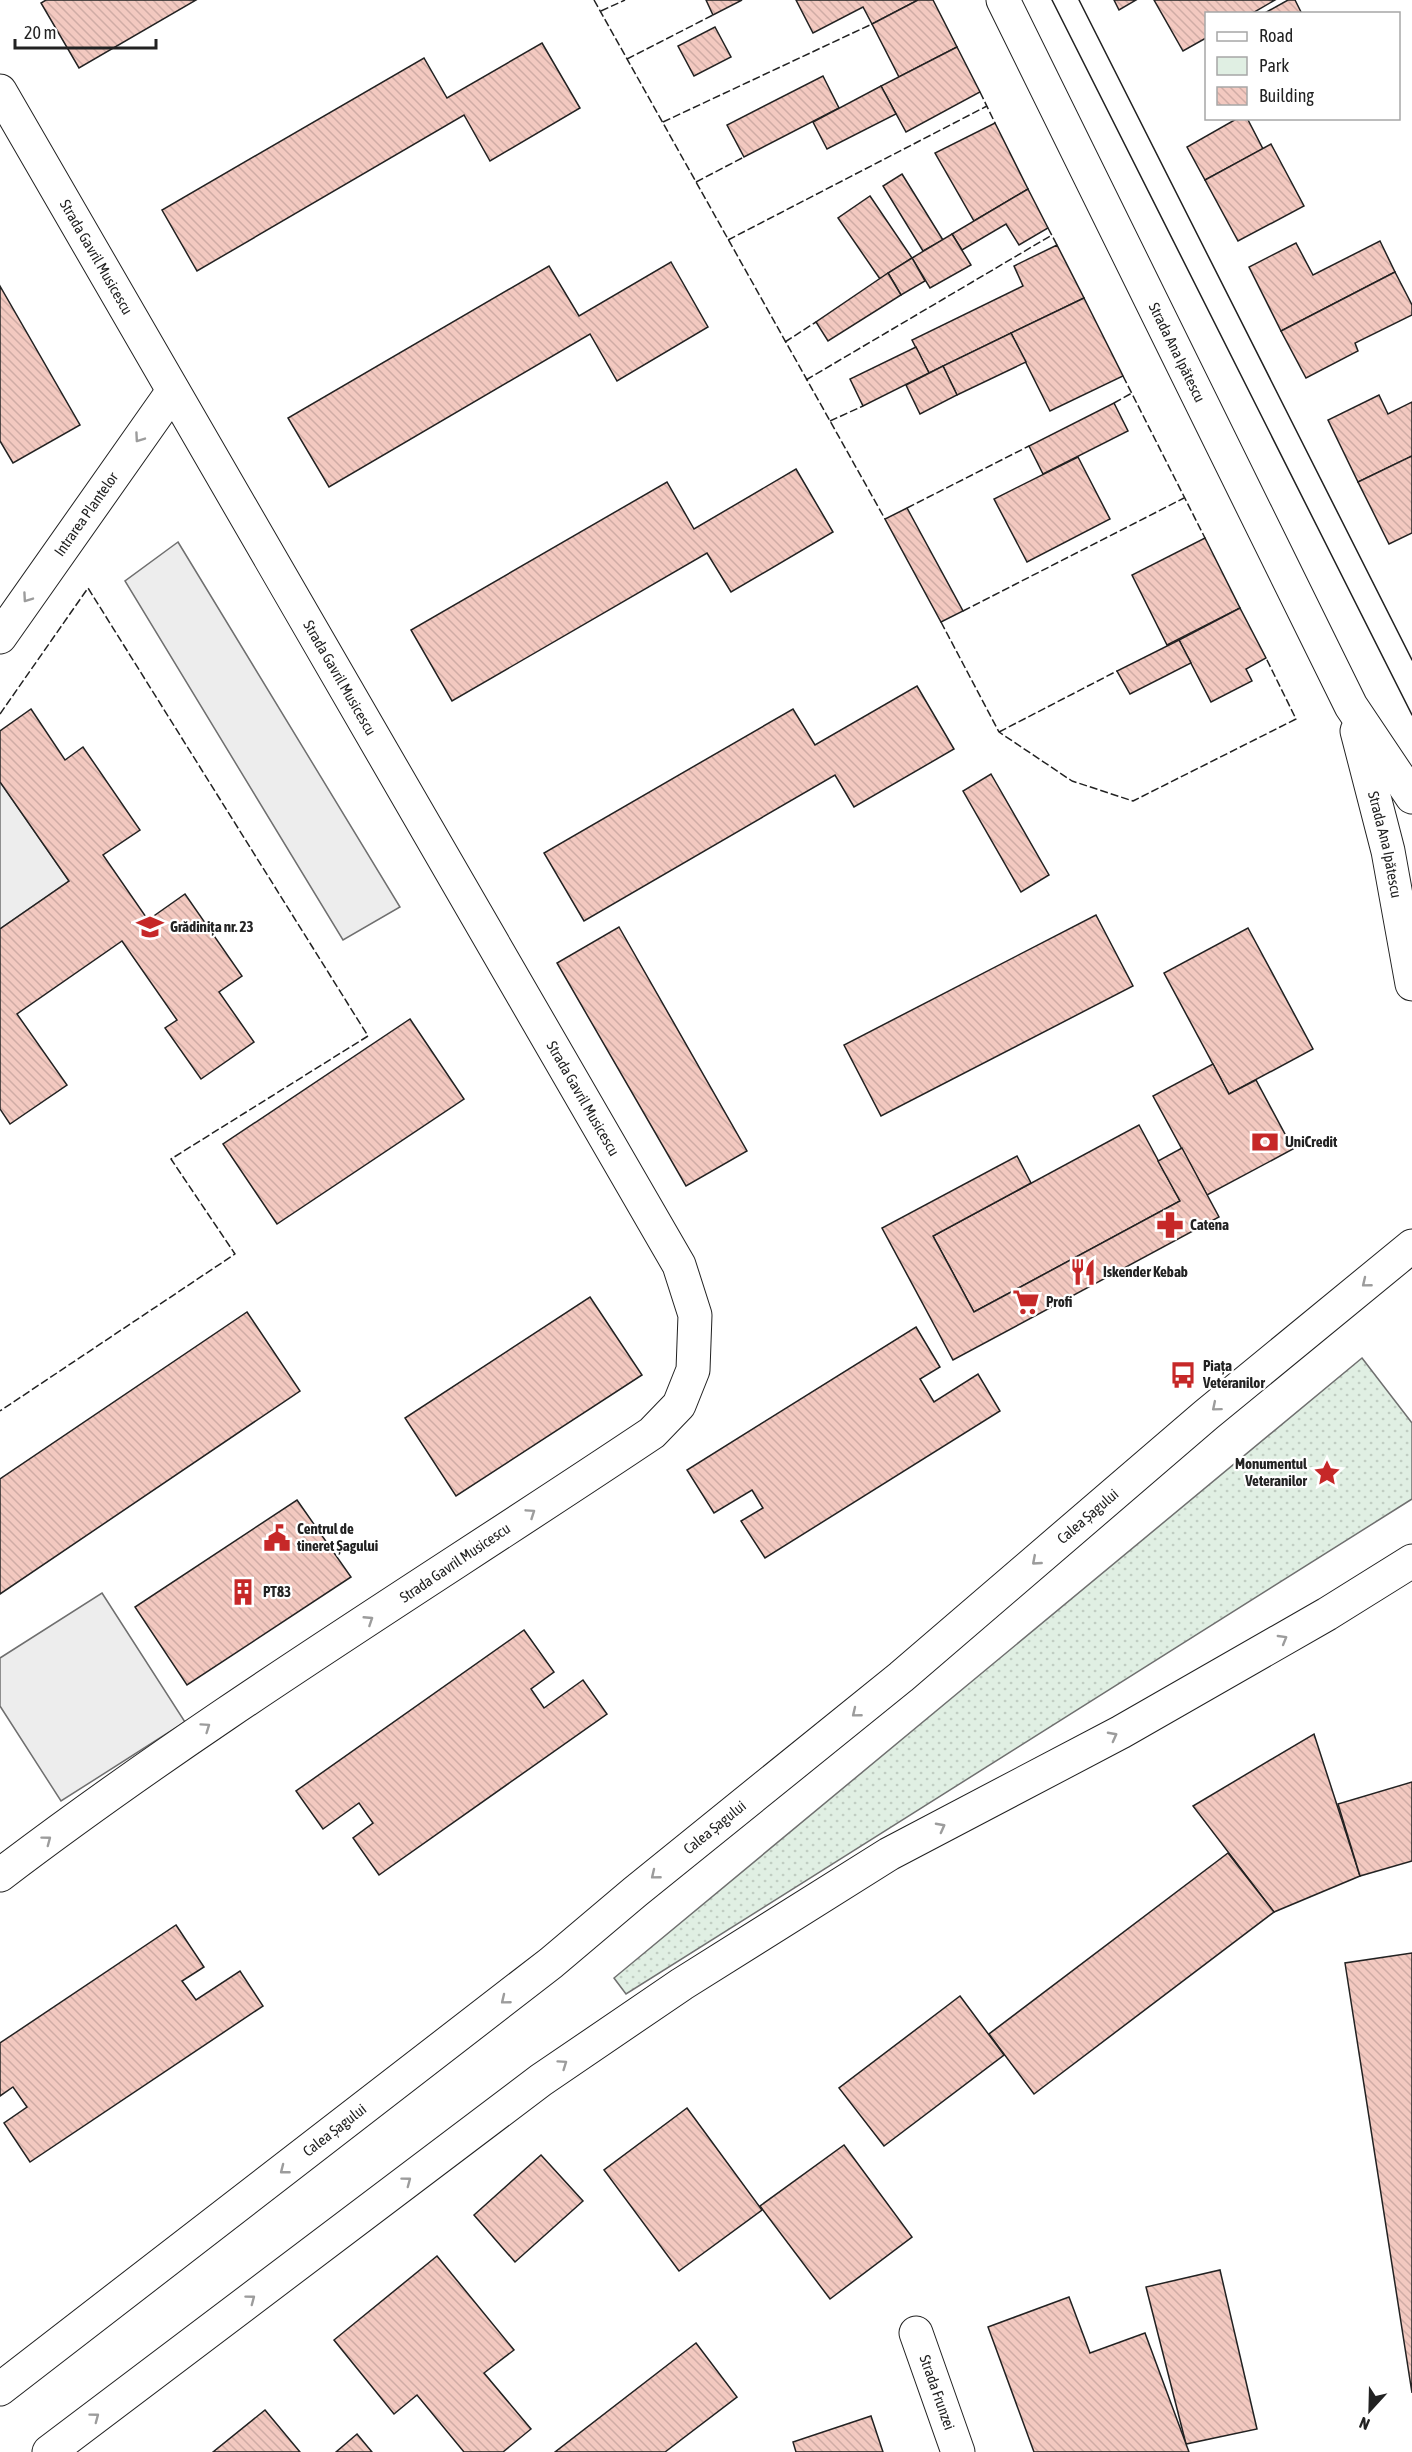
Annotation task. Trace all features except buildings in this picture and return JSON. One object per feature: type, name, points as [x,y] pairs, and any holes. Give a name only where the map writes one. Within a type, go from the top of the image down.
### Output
[{"type":"street","name":"Strada Ana Ipătescu","points":[[1003,0],[1351,706],[1412,797]]},
{"type":"street","name":"Strada Gavril Musicescu","points":[[0,91],[679,1265],[695,1316],[693,1370],[679,1405],[652,1433],[218,1719],[101,1800],[0,1875]]},
{"type":"street","name":"Intrarea Plantelor","points":[[0,637],[173,390]]},
{"type":"street","name":"Strada Ana Ipătescu","points":[[1351,706],[1388,851],[1412,984]]},
{"type":"street","name":"Calea Șagului","points":[[0,2389],[552,1963],[635,1892],[901,1677],[1206,1415],[1412,1246]]},
{"type":"street","points":[[49,2452],[541,2080],[682,1984],[889,1854],[1121,1732],[1317,1620],[1412,1561]]},
{"type":"street","name":"Strada Frunzei","points":[[916,2333],[958,2452]]},
{"type":"green space","points":[[1362,1358],[1412,1423],[1412,1499],[626,1994],[614,1978]]},
{"type":"shaded area","points":[[178,542],[400,907],[343,940],[125,581]]},
{"type":"shaded area","points":[[0,782],[69,881],[0,929]]},
{"type":"shaded area","points":[[102,1593],[185,1722],[61,1801],[0,1706],[0,1658]]},
{"type":"tram line","points":[[1052,0],[1412,715]]},
{"type":"tram line","points":[[1079,0],[1412,660]]},
{"type":"fence","points":[[594,0],[885,519]]},
{"type":"fence","points":[[601,11],[625,0]]},
{"type":"fence","points":[[627,59],[713,15]]},
{"type":"fence","points":[[663,122],[872,24]]},
{"type":"fence","points":[[980,92],[995,123]]},
{"type":"fence","points":[[728,240],[987,106]]},
{"type":"fence","points":[[696,182],[744,157]]},
{"type":"fence","points":[[1048,228],[1057,245]]},
{"type":"fence","points":[[806,380],[1052,235]]},
{"type":"fence","points":[[785,342],[816,322]]},
{"type":"fence","points":[[1123,376],[1205,538]]},
{"type":"fence","points":[[1114,403],[1132,393]]},
{"type":"fence","points":[[830,421],[863,406]]},
{"type":"fence","points":[[907,508],[1029,446]]},
{"type":"fence","points":[[963,611],[1184,498]]},
{"type":"fence","points":[[0,714],[88,588],[368,1036],[171,1159],[235,1254],[0,1411]]},
{"type":"fence","points":[[941,622],[999,732],[1072,781],[1133,801],[1296,719],[1266,658]]},
{"type":"fence","points":[[999,732],[1117,671]]},
{"type":"place","name":"Grădinița nr. 23","points":[[150,927]]},
{"type":"place","name":"UniCredit","points":[[1265,1142]]},
{"type":"place","name":"Catena","points":[[1170,1225]]},
{"type":"place","name":"Iskender Kebab","points":[[1083,1272]]},
{"type":"place","name":"Profi","points":[[1026,1302]]},
{"type":"place","name":"Piața Veteranilor","points":[[1183,1375]]},
{"type":"place","name":"Monumentul Veteranilor","points":[[1327,1473]]},
{"type":"place","name":"Centrul de tineret Șagului","points":[[277,1538]]},
{"type":"place","name":"PT83","points":[[243,1592]]}]
